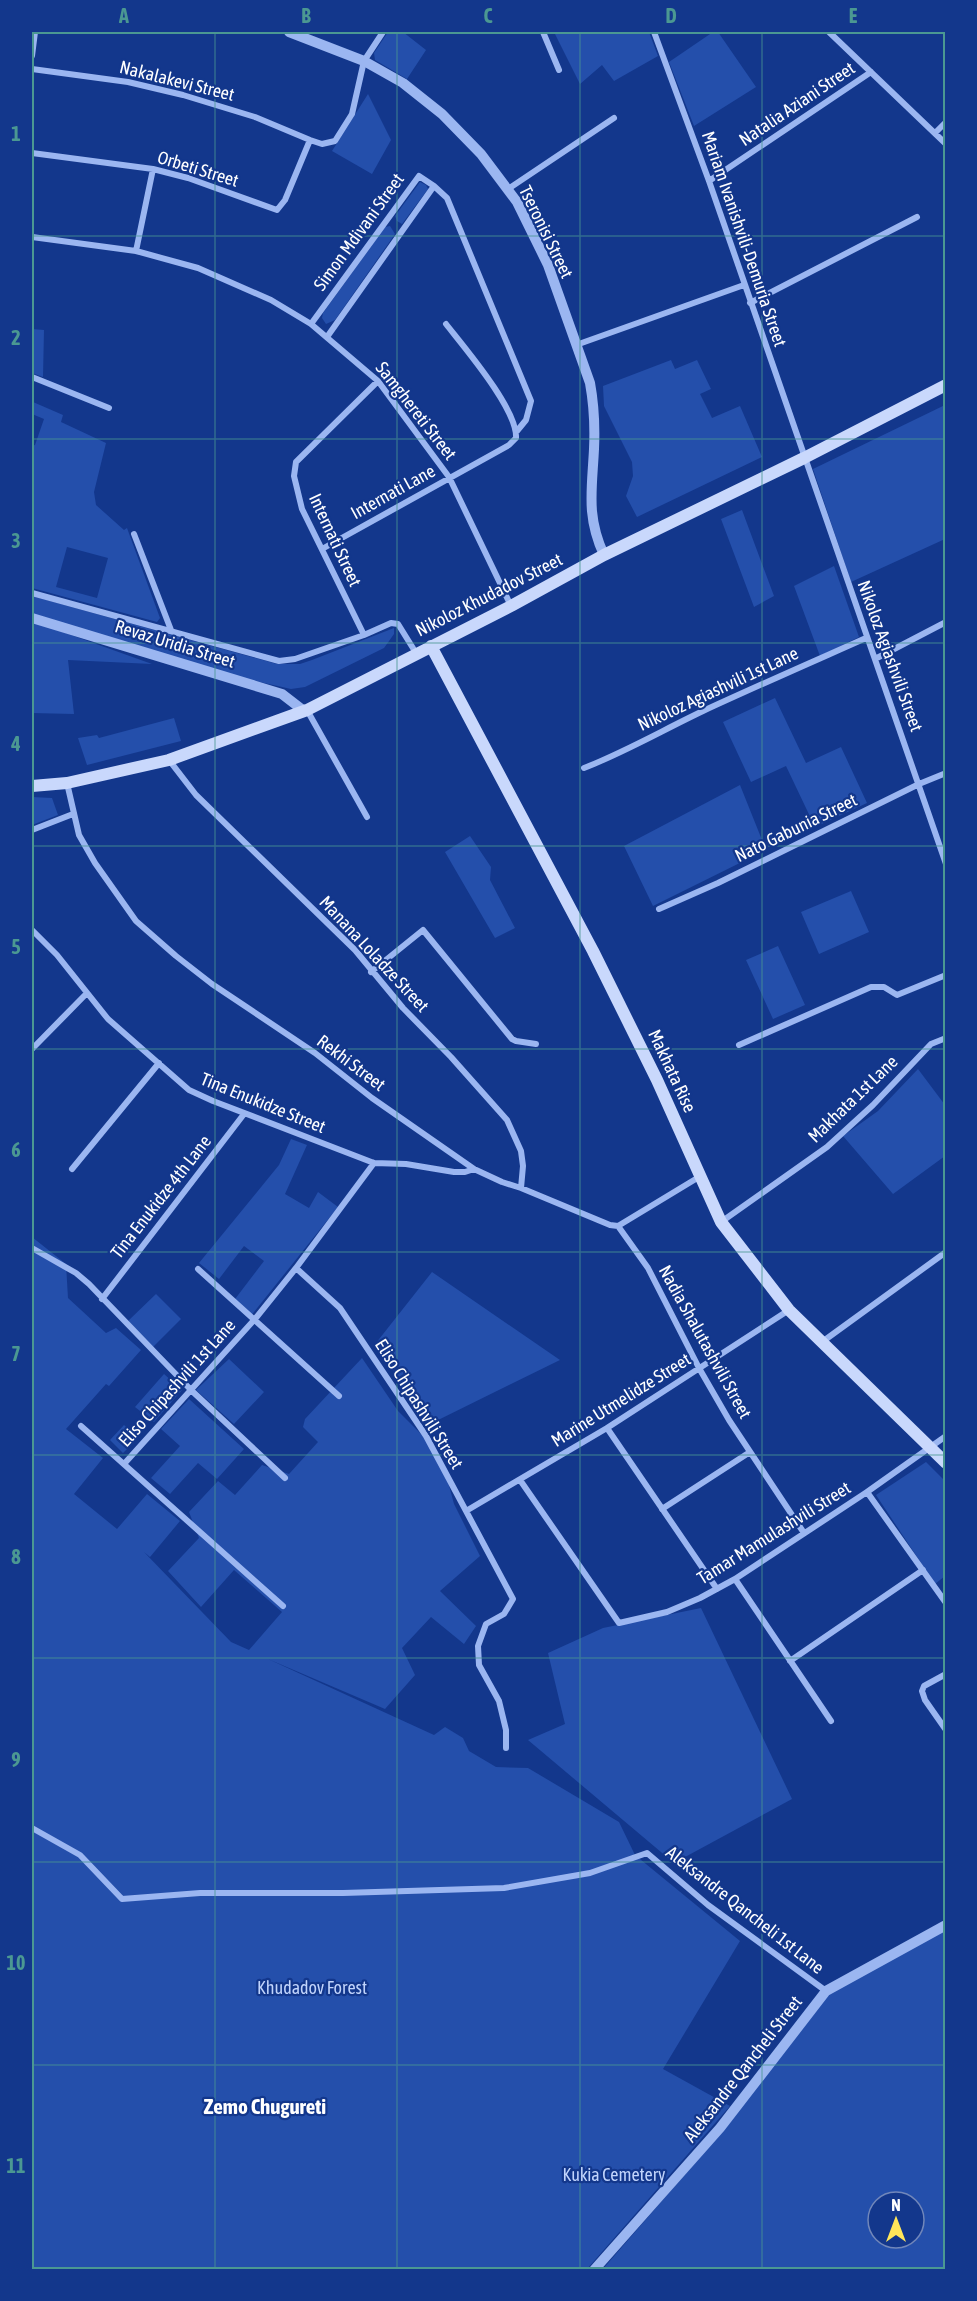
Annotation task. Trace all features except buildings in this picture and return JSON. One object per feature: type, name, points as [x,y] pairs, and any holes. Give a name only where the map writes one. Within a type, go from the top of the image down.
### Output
[{"type":"main road","name":"Nikoloz Khudadov Street","points":[[32,786],[67,783],[169,760],[305,710],[511,606],[604,555],[804,458],[945,385]]},
{"type":"main road","name":"Makhata Rise","points":[[431,646],[593,951],[657,1080],[721,1222],[789,1310],[945,1463]]},
{"type":"street","points":[[32,57],[35,32]]},
{"type":"street","name":"Tseronisi Street","points":[[289,32],[364,61],[403,83],[442,114],[481,154],[517,202],[548,265],[590,383],[594,403],[591,515],[598,543],[604,555]]},
{"type":"street","points":[[310,140],[322,144],[335,141],[352,114],[364,61],[383,32]]},
{"type":"street","points":[[543,32],[560,70]]},
{"type":"street","name":"Mariam Ivanishvili-Demuria Street","points":[[654,32],[709,182],[804,458]]},
{"type":"street","points":[[829,32],[945,144]]},
{"type":"street","name":"Nakalakevi Street","points":[[32,69],[128,82],[183,95],[255,117],[310,140]]},
{"type":"street","name":"Natalia Aziani Street","points":[[709,182],[871,72]]},
{"type":"street","points":[[508,189],[614,118]]},
{"type":"street","points":[[934,133],[945,122]]},
{"type":"street","name":"Orbeti Street","points":[[32,153],[153,169],[188,178],[277,210],[285,200],[310,140]]},
{"type":"street","points":[[136,251],[153,169]]},
{"type":"street","name":"Simon Mdivani Street","points":[[311,324],[419,176],[434,186],[327,336]]},
{"type":"street","name":"Internati Lane","points":[[322,549],[509,445],[516,438],[517,431],[531,409],[531,401],[447,198],[434,186]]},
{"type":"street","points":[[750,303],[917,217]]},
{"type":"street","name":"Samghereti Street","points":[[32,237],[136,251],[198,268],[271,300],[327,336],[378,381],[449,477],[511,606]]},
{"type":"street","points":[[576,345],[744,285]]},
{"type":"street","points":[[446,324],[486,376],[511,416],[517,431]]},
{"type":"street","points":[[32,377],[109,408]]},
{"type":"street","name":"Internati Street","points":[[364,635],[302,509],[294,467],[300,458],[378,381]]},
{"type":"street","name":"Nikoloz Agiashvili Street","points":[[804,458],[945,864]]},
{"type":"street","points":[[134,534],[171,630]]},
{"type":"street","points":[[32,592],[279,661],[295,659],[392,623],[398,624],[416,653]]},
{"type":"street","name":"Revaz Uridia Street","points":[[32,618],[282,694],[305,710]]},
{"type":"street","points":[[875,659],[945,622]]},
{"type":"street","name":"Nikoloz Agiashvili 1st Lane","points":[[584,768],[866,638]]},
{"type":"street","points":[[305,710],[368,817]]},
{"type":"street","name":"Manana Loladze Street","points":[[169,760],[196,795],[355,950],[403,1008],[451,1057],[507,1120],[520,1151],[523,1166],[521,1188]]},
{"type":"street","name":"Nato Gabunia Street","points":[[659,909],[718,883],[945,773]]},
{"type":"street","name":"Rekhi Street","points":[[67,783],[79,835],[95,863],[136,921],[212,984],[315,1053],[372,1098],[474,1169],[618,1226]]},
{"type":"street","points":[[32,830],[74,814]]},
{"type":"street","name":"Tina Enukidze Street","points":[[32,930],[57,955],[108,1019],[189,1090],[244,1114],[374,1163],[406,1164],[454,1173],[465,1173],[474,1169]]},
{"type":"street","points":[[371,972],[423,930],[512,1039],[536,1044]]},
{"type":"street","points":[[739,1045],[871,987],[884,987],[897,995],[945,975]]},
{"type":"street","points":[[32,1049],[87,993]]},
{"type":"street","name":"Makhata 1st Lane","points":[[721,1222],[827,1148],[873,1105],[931,1044],[945,1038]]},
{"type":"street","points":[[72,1169],[159,1063]]},
{"type":"street","name":"Tina Enukidze 4th Lane","points":[[102,1299],[244,1114]]},
{"type":"street","points":[[296,1269],[374,1163]]},
{"type":"street","points":[[618,1226],[699,1177]]},
{"type":"street","name":"Nadia Shalutashvili Street","points":[[618,1226],[648,1268],[699,1368],[750,1452],[804,1533]]},
{"type":"street","points":[[32,1248],[89,1284],[192,1391],[285,1478]]},
{"type":"street","points":[[822,1342],[945,1252]]},
{"type":"street","points":[[198,1269],[339,1396]]},
{"type":"street","name":"Eliso Chipashvili 1st Lane","points":[[283,1606],[124,1464],[192,1391],[296,1269]]},
{"type":"street","name":"Eliso Chipashvili Street","points":[[296,1269],[340,1308],[426,1436],[513,1599],[504,1614],[486,1624],[478,1646],[479,1665],[501,1711],[506,1730],[506,1748]]},
{"type":"street","name":"Marine Utmelidze Street","points":[[466,1511],[607,1428],[789,1310]]},
{"type":"street","points":[[81,1426],[124,1464]]},
{"type":"street","points":[[607,1428],[717,1589]]},
{"type":"street","name":"Tamar Mamulashvili Street","points":[[520,1480],[619,1623],[667,1612],[735,1579],[867,1492],[945,1436]]},
{"type":"street","points":[[662,1509],[750,1452]]},
{"type":"street","points":[[867,1492],[945,1603]]},
{"type":"street","points":[[790,1661],[923,1570]]},
{"type":"street","points":[[735,1579],[831,1721]]},
{"type":"street","points":[[945,1674],[924,1686],[922,1691],[925,1700],[945,1730]]},
{"type":"street","name":"Aleksandre Qancheli 1st Lane","points":[[32,1828],[80,1855],[122,1899],[200,1893],[343,1893],[504,1888],[590,1872],[647,1853],[708,1905],[826,1991]]},
{"type":"street","name":"Aleksandre Qancheli Street","points":[[594,2270],[720,2128],[826,1991],[945,1925]]},
{"type":"green space","points":[[388,32],[403,32],[426,50],[407,79],[375,60],[374,53]]},
{"type":"green space","points":[[554,32],[649,32],[658,56],[614,81],[602,65],[580,84]]},
{"type":"green space","points":[[713,32],[718,32],[756,87],[694,126],[669,62]]},
{"type":"green space","points":[[368,94],[391,140],[372,174],[332,151]]},
{"type":"green space","points":[[420,182],[428,189],[402,224],[395,216]]},
{"type":"green space","points":[[390,226],[395,234],[335,320],[326,324],[322,318],[323,313],[385,227]]},
{"type":"green space","points":[[32,329],[44,330],[43,377],[32,373]]},
{"type":"green space","points":[[671,360],[675,369],[697,360],[711,389],[700,394],[712,418],[740,406],[762,457],[637,517],[626,496],[633,476],[632,462],[604,406],[603,386]]},
{"type":"green space","points":[[33,402],[63,415],[61,422],[106,443],[94,492],[96,505],[124,530],[127,528],[160,618],[157,622],[32,588],[32,446],[35,445],[44,419],[32,414]],"holes":[[[67,547],[108,558],[97,598],[56,587]]]},
{"type":"green space","points":[[945,405],[945,539],[851,582],[813,469]]},
{"type":"green space","points":[[742,510],[774,596],[754,607],[721,519]]},
{"type":"green space","points":[[834,566],[859,637],[820,656],[794,586]]},
{"type":"green space","points":[[32,596],[277,664],[300,664],[394,628],[394,634],[384,648],[305,687],[291,689],[233,676],[32,614]]},
{"type":"green space","points":[[32,622],[152,664],[68,660],[74,714],[32,713]]},
{"type":"green space","points":[[775,698],[806,763],[841,747],[867,803],[815,827],[786,766],[751,782],[723,722]]},
{"type":"green space","points":[[174,718],[181,741],[87,765],[78,738],[97,735],[99,738]]},
{"type":"green space","points":[[740,785],[766,850],[653,906],[624,846]]},
{"type":"green space","points":[[32,797],[52,798],[58,815],[32,825]]},
{"type":"green space","points":[[470,836],[491,867],[490,880],[515,928],[495,938],[445,852]]},
{"type":"green space","points":[[851,891],[869,932],[819,954],[801,912]]},
{"type":"green space","points":[[778,946],[805,1005],[773,1019],[746,960]]},
{"type":"green space","points":[[918,1069],[945,1105],[945,1156],[893,1194],[843,1136],[878,1111]]},
{"type":"green space","points":[[291,1139],[307,1145],[285,1194],[309,1208],[318,1192],[338,1207],[250,1317],[232,1303],[264,1261],[244,1246],[219,1279],[199,1263],[279,1165]]},
{"type":"green space","name":"Khudadov Forest","points":[[32,1237],[66,1264],[68,1298],[106,1333],[116,1328],[141,1350],[109,1386],[106,1384],[66,1429],[103,1458],[74,1494],[117,1529],[147,1494],[180,1521],[150,1557],[144,1552],[231,1642],[249,1650],[282,1612],[234,1570],[201,1607],[168,1571],[199,1538],[189,1512],[218,1481],[235,1495],[262,1465],[289,1474],[318,1442],[303,1427],[305,1419],[362,1358],[398,1411],[425,1438],[447,1478],[454,1504],[480,1556],[440,1591],[476,1626],[464,1644],[431,1617],[402,1648],[415,1675],[385,1709],[268,1659],[434,1735],[445,1727],[463,1738],[469,1751],[496,1767],[528,1768],[619,1822],[635,1855],[740,1941],[663,2069],[730,2106],[587,2269],[32,2269]]},
{"type":"green space","points":[[432,1272],[560,1360],[428,1425],[376,1343]]},
{"type":"green space","points":[[156,1294],[181,1319],[153,1347],[128,1321]]},
{"type":"green space","points":[[229,1359],[264,1392],[234,1424],[196,1390]]},
{"type":"green space","points":[[164,1374],[182,1390],[154,1422],[135,1407]]},
{"type":"green space","points":[[189,1399],[244,1449],[217,1479],[198,1463],[170,1494],[151,1478],[180,1446],[161,1429]]},
{"type":"green space","points":[[124,1425],[138,1438],[123,1453],[110,1440]]},
{"type":"green space","points":[[926,1462],[945,1481],[945,1576],[935,1584],[876,1495]]},
{"type":"green space","points":[[701,1608],[792,1799],[674,1863],[528,1740],[565,1724],[548,1653],[603,1628]]},
{"type":"green space","points":[[945,1924],[945,2269],[602,2270],[727,2126],[832,1984]]},
{"type":"district","name":"Zemo Chugureti","points":[[265,2107]]},
{"type":"park label","name":"Kukia Cemetery","points":[[614,2175]]}]
